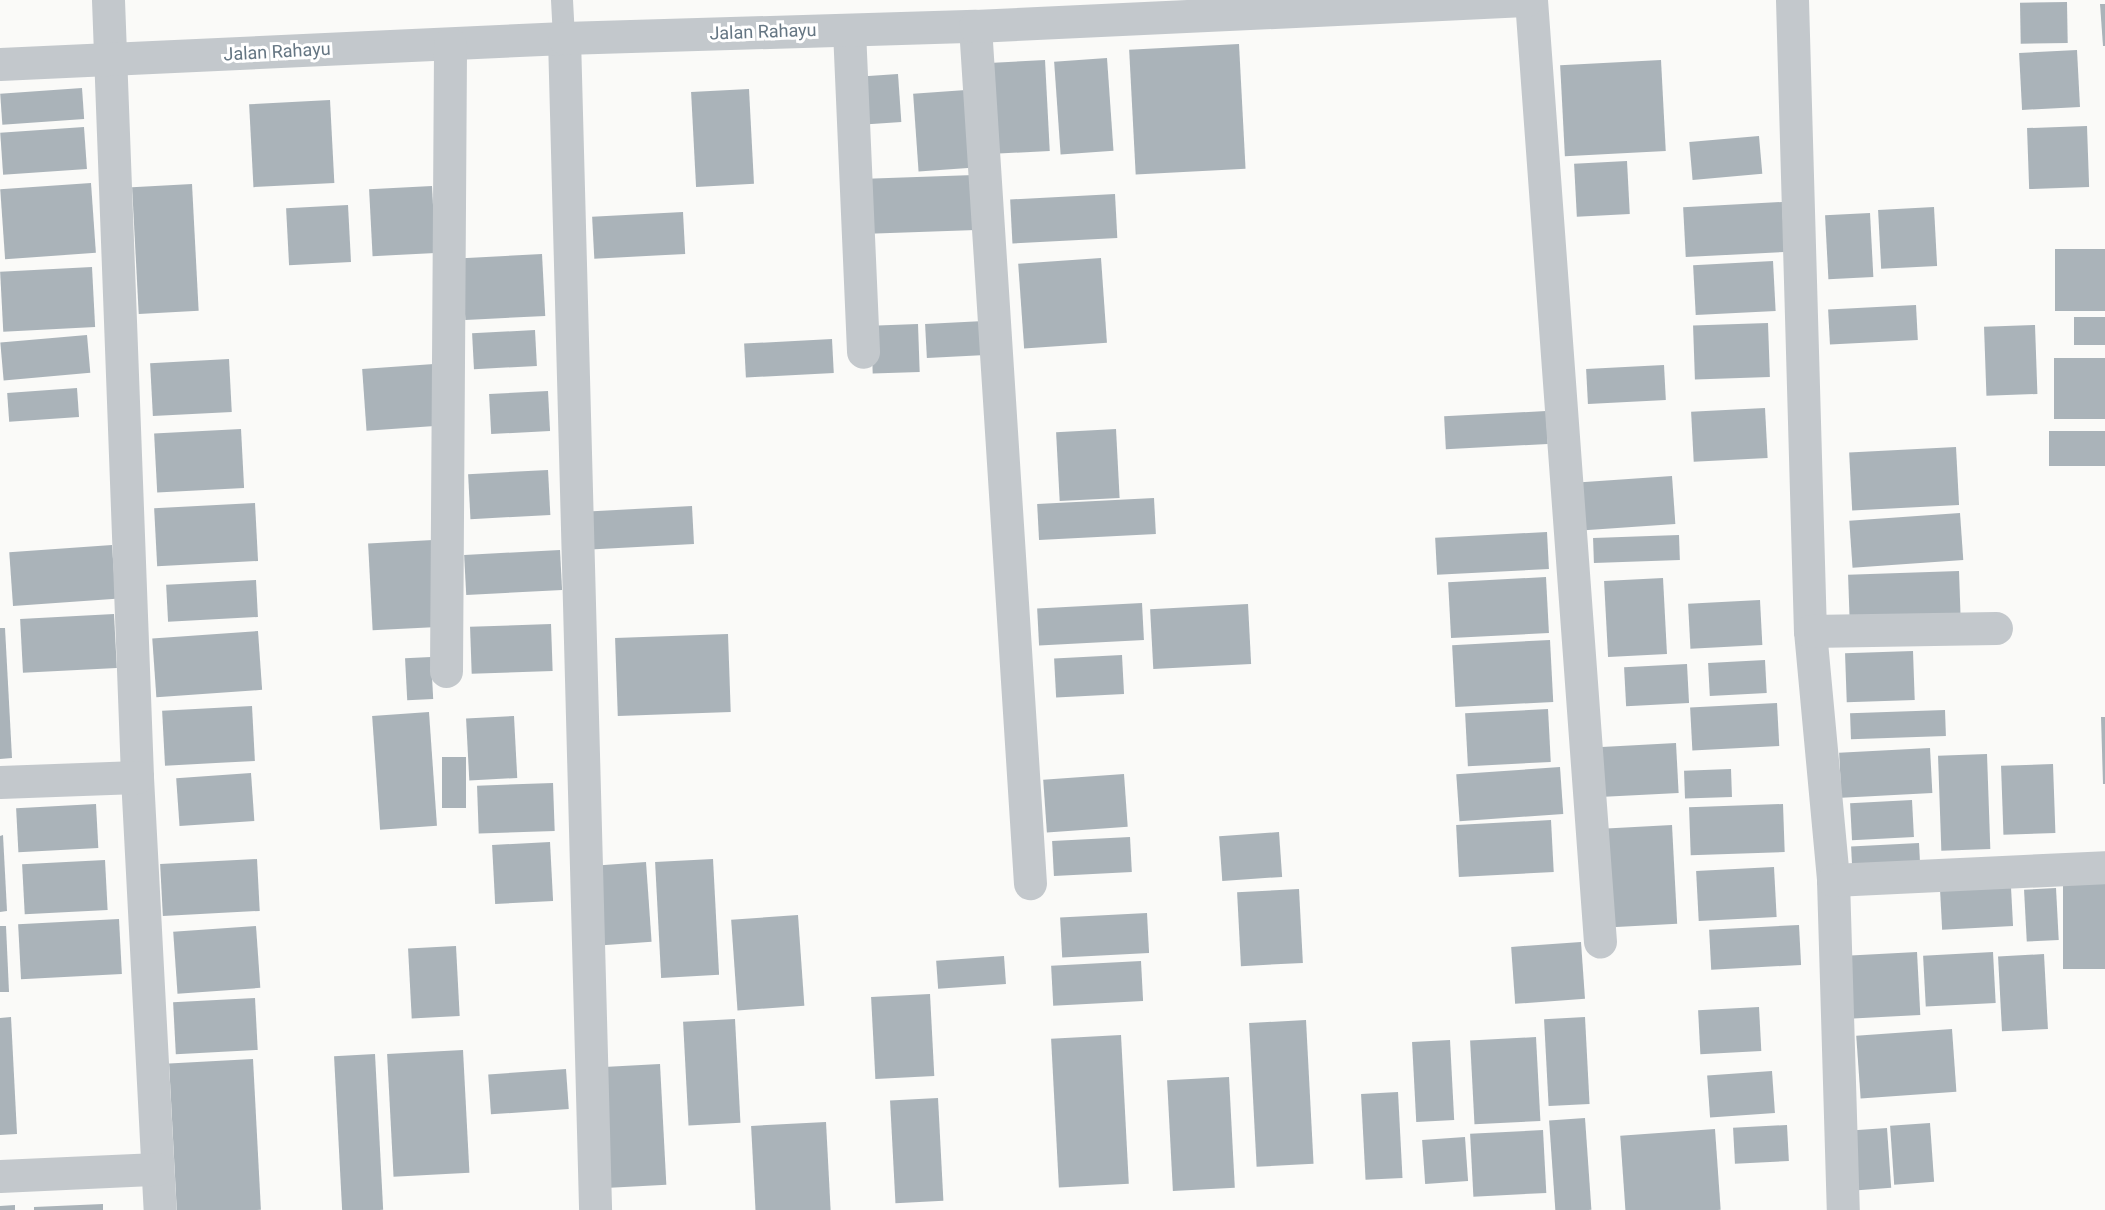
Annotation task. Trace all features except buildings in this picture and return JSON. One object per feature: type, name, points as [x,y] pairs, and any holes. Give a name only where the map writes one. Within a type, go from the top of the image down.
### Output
[{"type":"street","points":[[108,0],[108,60],[137,777],[160,1210]]},
{"type":"street","points":[[1528,0],[1600,941]]},
{"type":"street","name":"Jalan Rahayu","points":[[0,64],[564,38],[975,26],[1528,0]]},
{"type":"street","points":[[1792,0],[1810,631],[1833,880],[1843,1210]]},
{"type":"street","points":[[975,26],[1030,883]]},
{"type":"street","points":[[849,30],[863,352]]},
{"type":"street","points":[[564,38],[595,1210]]},
{"type":"street","points":[[446,671],[450,44]]},
{"type":"street","points":[[1810,631],[1996,628]]},
{"type":"street","points":[[0,782],[137,777]]},
{"type":"street","points":[[1833,880],[2105,867]]},
{"type":"street","points":[[0,1176],[157,1169]]},
{"type":"lane","points":[[562,0],[564,38]]}]
